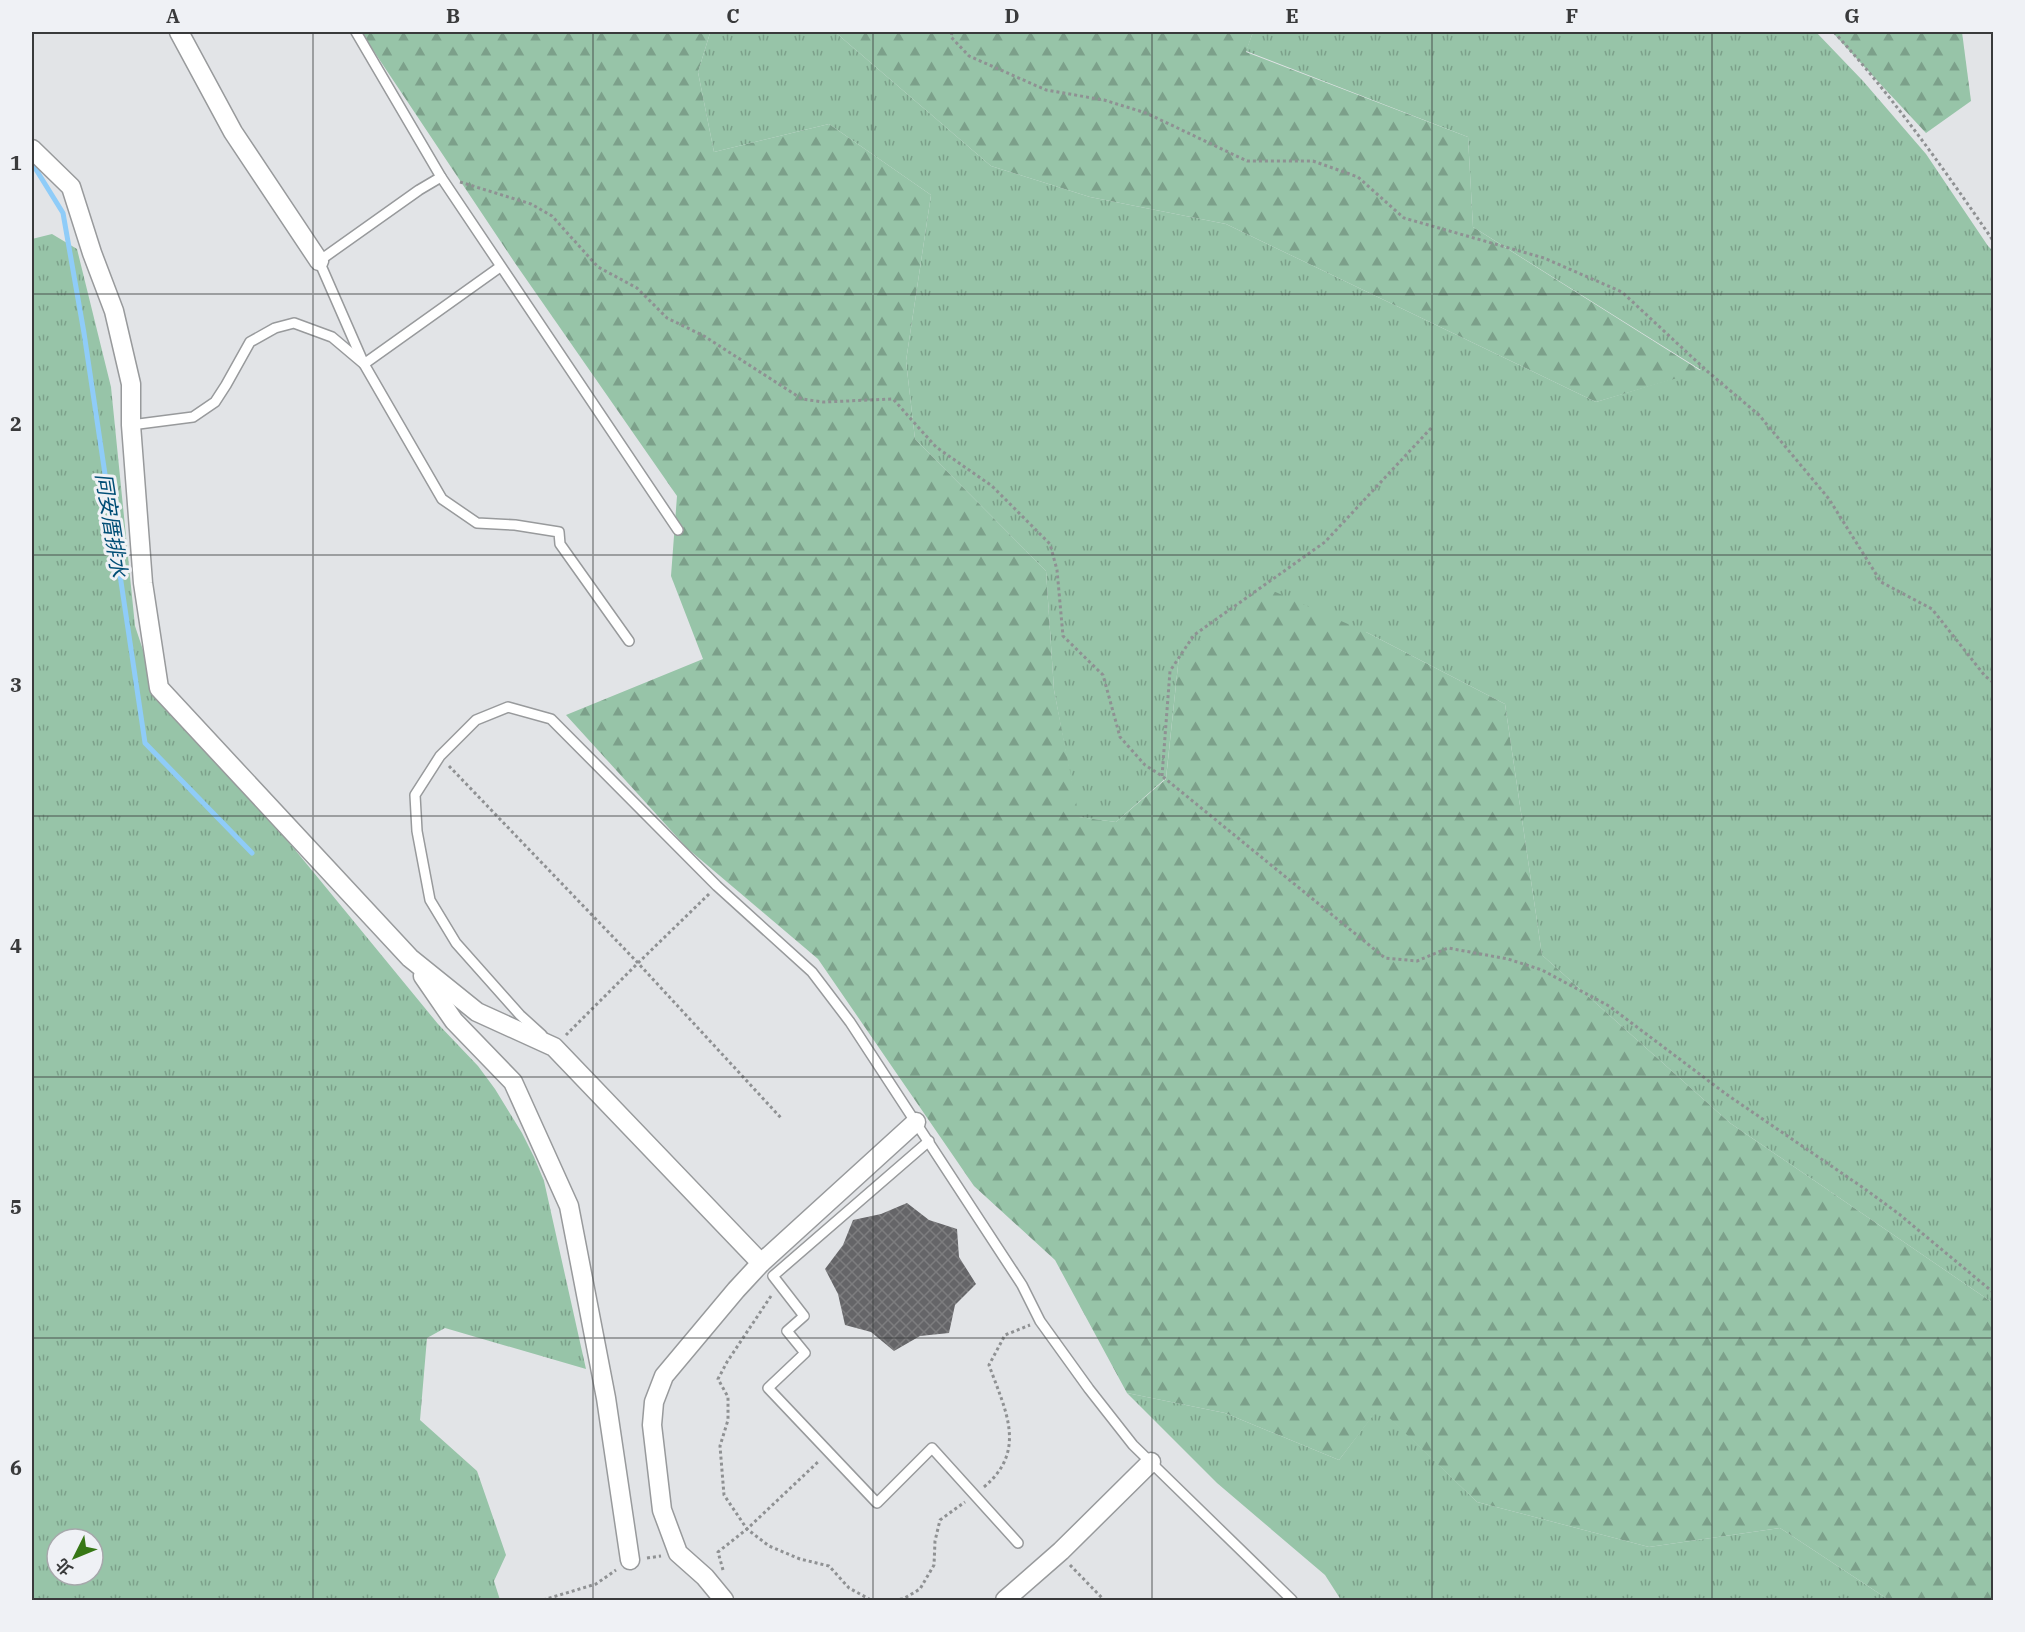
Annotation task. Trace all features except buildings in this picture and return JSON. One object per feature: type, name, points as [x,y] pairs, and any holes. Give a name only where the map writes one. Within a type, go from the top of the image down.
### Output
[{"type":"street","points":[[178,32],[233,132],[319,261]]},
{"type":"street","points":[[32,149],[72,188],[92,253],[114,310],[131,384],[131,425],[143,583],[159,688],[410,958],[454,1021],[513,1082],[568,1206],[606,1398],[630,1560]]},
{"type":"street","points":[[410,958],[477,1012],[554,1047],[767,1269]]},
{"type":"street","points":[[724,1600],[705,1577],[678,1553],[662,1510],[652,1425],[654,1402],[664,1376],[736,1290],[767,1269],[916,1122]]},
{"type":"street","points":[[1005,1600],[1061,1551],[1151,1462]]},
{"type":"lane","points":[[356,32],[441,177],[678,530]]},
{"type":"lane","points":[[441,177],[418,190],[319,261],[363,364],[442,499],[477,523],[515,525],[559,532],[560,544],[630,642]]},
{"type":"lane","points":[[363,364],[500,267]]},
{"type":"lane","points":[[131,425],[193,417],[215,402],[250,342],[275,328],[294,323],[332,337],[363,364]]},
{"type":"lane","points":[[554,1047],[520,1015],[456,943],[430,900],[417,831],[415,795],[440,756],[476,720],[508,707],[551,719],[717,886],[812,972],[850,1022],[1022,1285],[1040,1321],[1089,1389],[1133,1445],[1292,1600]]},
{"type":"lane","points":[[929,1141],[767,1269],[804,1316],[787,1331],[805,1353],[768,1388],[827,1453],[877,1503],[932,1448],[1018,1543]]},
{"type":"path","points":[[952,32],[951,37],[969,56],[1046,90],[1104,100],[1146,113],[1247,161],[1313,161],[1325,165],[1358,177],[1404,218],[1544,258],[1622,292],[1707,371],[1759,415],[1829,500],[1881,582],[1932,609],[1985,676],[1994,683]]},
{"type":"path","points":[[1834,32],[1865,66],[1941,166],[1994,242]]},
{"type":"path","points":[[441,177],[531,204],[552,216],[598,267],[637,288],[667,318],[704,336],[801,399],[823,402],[893,399],[936,447],[992,486],[1050,544],[1057,570],[1063,636],[1103,675],[1120,737],[1145,765],[1162,776],[1385,958],[1417,961],[1448,948],[1508,959],[1542,970],[1610,1006],[1726,1094],[1899,1214],[1994,1293]]},
{"type":"path","points":[[1162,776],[1170,671],[1194,635],[1325,542],[1433,426]]},
{"type":"path","points":[[440,756],[782,1118]]},
{"type":"path","points":[[554,1047],[717,886]]},
{"type":"path","points":[[767,1269],[773,1286],[770,1299],[718,1379],[728,1397],[728,1420],[720,1446],[724,1495],[747,1529],[769,1546],[800,1559],[829,1566],[849,1588],[871,1600]]},
{"type":"path","points":[[894,1600],[903,1599],[920,1589],[934,1564],[935,1541],[940,1520],[989,1483],[1008,1456],[1010,1424],[989,1365],[1005,1335],[1040,1321]]},
{"type":"path","points":[[723,1572],[717,1552],[747,1529],[827,1453]]},
{"type":"path","points":[[1061,1551],[1069,1563],[1104,1600]]},
{"type":"path","points":[[543,1600],[596,1584],[630,1560],[678,1553]]},
{"type":"green space","points":[[361,32],[747,32],[710,33],[698,72],[714,152],[829,124],[931,195],[906,361],[915,439],[1046,571],[1054,690],[1079,817],[1116,822],[1166,779],[1179,656],[1271,590],[1366,632],[1505,704],[1542,955],[1730,1123],[1993,1303],[1993,1600],[1889,1600],[1780,1528],[1649,1547],[1477,1502],[1379,1408],[1339,1460],[1225,1413],[1127,1393],[1055,1260],[974,1186],[818,959],[687,848],[566,715],[703,659],[671,576],[677,496],[515,263]]},
{"type":"green space","points":[[835,32],[991,166],[1090,197],[1226,224],[1596,402],[1701,370],[1473,227],[1468,137],[1246,51],[1253,32],[1816,32],[1863,81],[1926,154],[1993,251],[1993,1303],[1730,1123],[1542,955],[1505,704],[1366,632],[1179,656],[1166,778],[1116,822],[1078,817],[1054,690],[1046,571],[915,439],[906,361],[931,195],[829,124],[714,152],[698,72],[710,33]]},
{"type":"green space","points":[[835,32],[1253,32],[1246,52],[1468,137],[1473,227],[1701,371],[1596,402],[1226,224],[1090,197],[991,166]]},
{"type":"green space","points":[[1832,32],[1962,32],[1971,101],[1926,133]]},
{"type":"green space","points":[[52,234],[77,249],[111,387],[135,626],[146,659],[164,690],[438,1024],[478,1066],[495,1089],[522,1133],[544,1181],[586,1369],[445,1328],[427,1338],[420,1420],[477,1471],[506,1555],[494,1581],[500,1600],[32,1600],[32,239]]},
{"type":"green space","points":[[1127,1393],[1225,1413],[1339,1460],[1379,1407],[1477,1502],[1649,1547],[1780,1528],[1889,1600],[1341,1600],[1325,1575],[1217,1483]]},
{"type":"waterway","name":"同安厝排水","points":[[32,163],[63,213],[84,333],[145,743],[252,853]]}]
